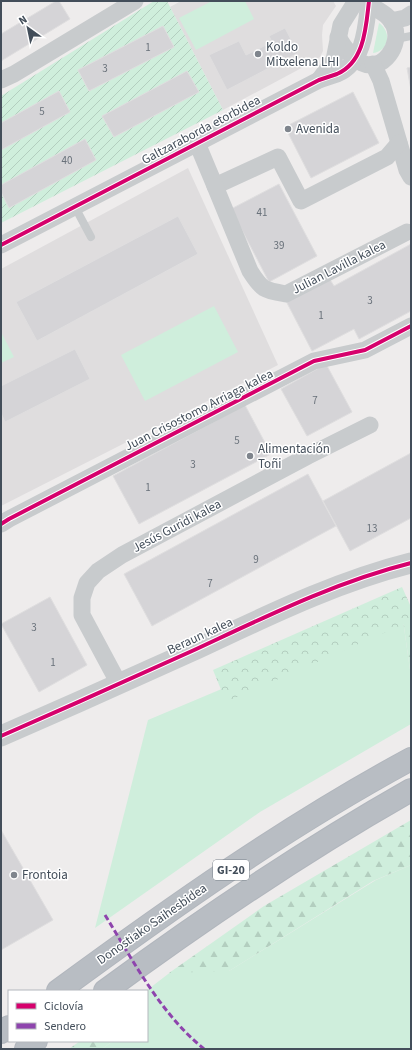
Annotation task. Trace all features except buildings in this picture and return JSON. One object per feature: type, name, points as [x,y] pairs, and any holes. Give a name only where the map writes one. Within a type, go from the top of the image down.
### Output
[{"type":"highway","name":"Donostiako Saihesbidea","points":[[59,990],[185,901],[263,849],[336,802],[411,759]]},
{"type":"highway","name":"Donostiako Saihesbidea","points":[[106,990],[199,924],[277,872],[348,827],[411,790]]},
{"type":"highway","points":[[26,1049],[35,1042]]},
{"type":"street","points":[[1,80],[14,74],[135,1]]},
{"type":"street","points":[[338,37],[355,59],[364,64],[373,64],[385,59],[404,38],[382,12],[365,2]]},
{"type":"street","name":"Galtzaraborda etorbidea","points":[[319,80],[334,60],[341,24],[365,2]]},
{"type":"street","name":"Galtzaraborda etorbidea","points":[[1,245],[319,80],[338,74],[349,66],[359,51],[363,38],[365,2]]},
{"type":"street","points":[[391,21],[405,18],[411,14]]},
{"type":"street","points":[[373,64],[381,81],[407,170],[411,177]]},
{"type":"street","name":"Julian Lavilla kalea","points":[[197,143],[250,271],[257,282],[265,290],[286,294],[407,232]]},
{"type":"street","points":[[215,186],[278,157],[301,201],[387,157],[399,143]]},
{"type":"street","name":"Juan Crisostomo Arriaga kalea","points":[[1,524],[314,361],[365,350],[411,326]]},
{"type":"street","name":"Jesús Guridi kalea","points":[[119,684],[82,616],[82,598],[87,583],[98,571],[136,548],[308,456],[370,425]]},
{"type":"street","name":"Beraun kalea","points":[[1,736],[119,684],[262,618],[352,581],[411,563]]},
{"type":"lane","points":[[75,207],[91,237]]},
{"type":"shaded area","name":"Koldo Mitxelena LHI","points":[[181,1],[333,1],[336,6],[323,25],[323,51],[320,57],[223,110],[170,7]]},
{"type":"shaded area","points":[[188,168],[278,365],[1,506],[1,269]]},
{"type":"green space","points":[[154,1],[167,1],[223,110],[1,223],[1,96]]},
{"type":"green space","points":[[212,1],[245,1],[254,19],[196,50],[179,18]]},
{"type":"green space","points":[[379,23],[386,31],[387,41],[383,49],[373,53]]},
{"type":"green space","points":[[214,306],[238,352],[145,401],[121,355]]},
{"type":"green space","points":[[1,332],[14,357],[1,363]]},
{"type":"green space","points":[[402,587],[411,607],[411,621],[226,702],[213,670]]},
{"type":"green space","points":[[402,613],[411,677],[411,724],[260,812],[95,928],[148,720]]},
{"type":"green space","points":[[402,613],[411,614],[411,677]]},
{"type":"green space","points":[[411,820],[411,865],[373,881],[229,971],[169,973],[264,906]]},
{"type":"green space","points":[[411,865],[411,1049],[102,1049],[112,1042],[148,1042],[147,990],[172,971],[229,971],[376,880]]},
{"type":"green space","points":[[79,1042],[112,1042],[102,1049],[69,1049]]},
{"type":"marked path","points":[[105,915],[137,969],[161,1003],[188,1035],[204,1049]]},
{"type":"cycle path","points":[[1,245],[319,80],[337,74],[346,68],[359,52],[365,32],[369,1]]},
{"type":"cycle path","points":[[1,524],[314,361],[365,350],[411,326]]},
{"type":"cycle path","points":[[1,736],[327,590],[411,563]]},
{"type":"place","name":"Koldo Mitxelena LHI","points":[[258,54]]},
{"type":"place","name":"Avenida","points":[[288,129]]},
{"type":"place","name":"Alimentación Toñi","points":[[250,456]]},
{"type":"place","name":"Frontoia","points":[[14,875]]}]
